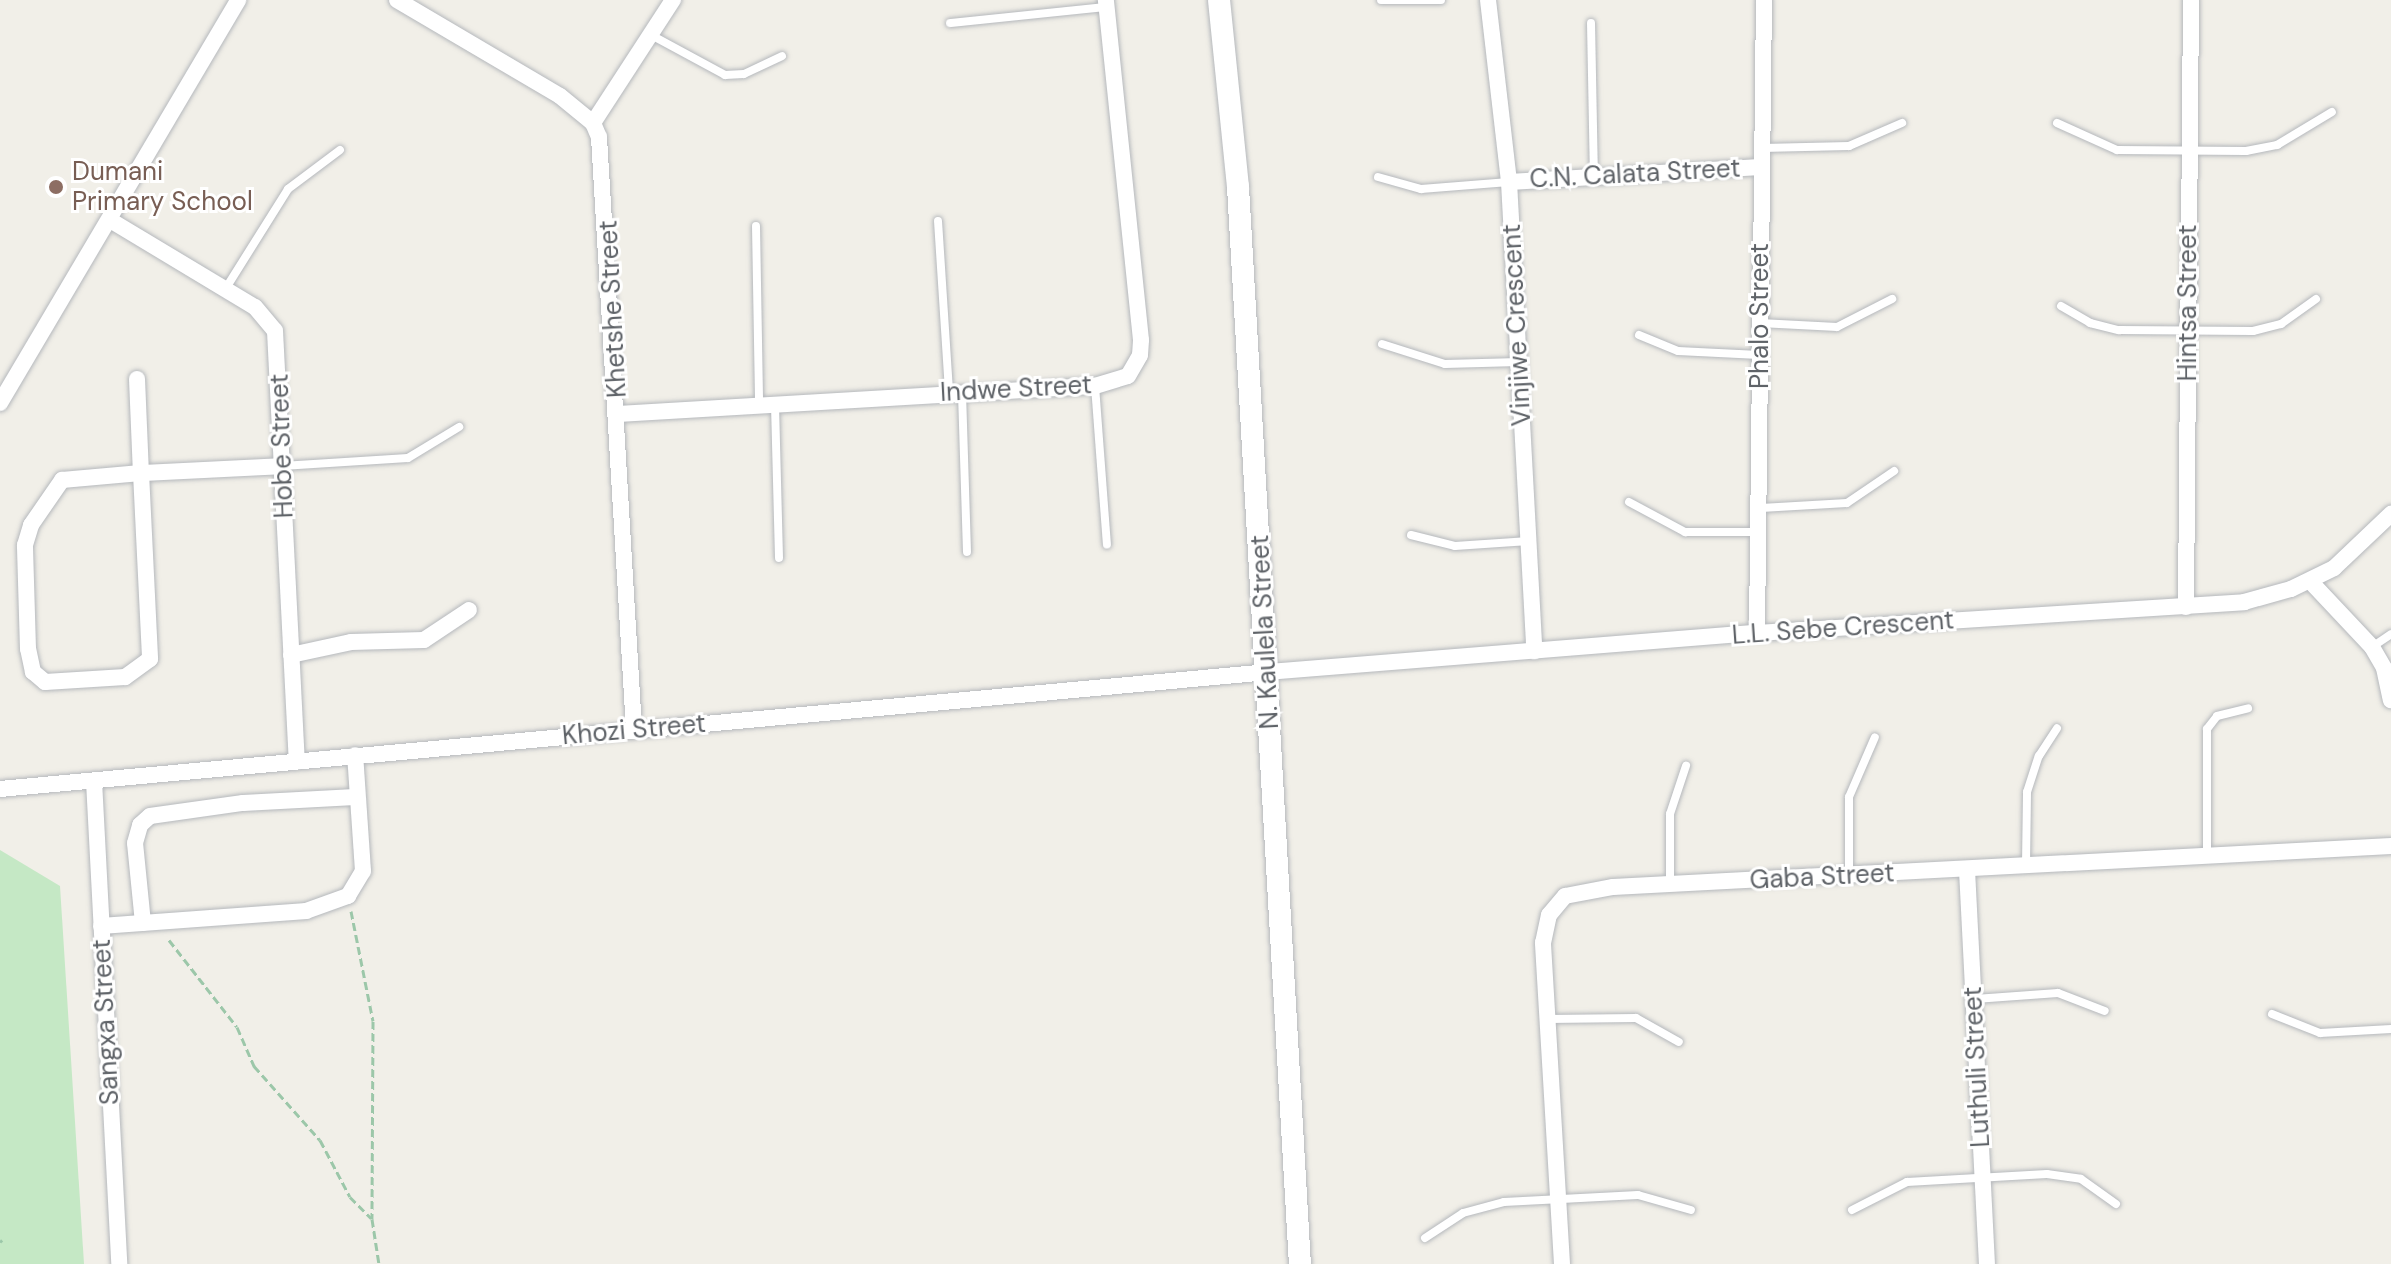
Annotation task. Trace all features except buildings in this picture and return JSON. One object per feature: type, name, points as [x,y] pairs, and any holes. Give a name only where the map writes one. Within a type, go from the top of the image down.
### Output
[{"type":"street","points":[[0,403],[238,0]]},
{"type":"street","points":[[397,0],[560,96],[593,123],[653,36],[673,0]]},
{"type":"street","name":"N. Kaulela Street","points":[[1219,0],[1238,187],[1300,1264]]},
{"type":"street","name":"Vinjiwe Crescent","points":[[1488,0],[1509,182],[1534,651]]},
{"type":"street","name":"Phalo Street","points":[[1757,633],[1761,508],[1759,355],[1764,0]]},
{"type":"street","name":"Hintsa Street","points":[[2186,607],[2191,0]]},
{"type":"street","name":"Indwe Street","points":[[618,414],[1095,386],[1128,376],[1140,355],[1141,340],[1106,4]]},
{"type":"street","name":"Khetshe Street","points":[[593,123],[605,169],[634,729]]},
{"type":"street","name":"C.N. Calata Street","points":[[1509,182],[1761,167]]},
{"type":"street","name":"Hobe Street","points":[[110,220],[255,307],[275,331],[297,761]]},
{"type":"street","points":[[137,379],[141,473],[150,659],[125,677],[45,682],[33,672],[28,649],[24,557],[31,525],[62,480],[141,473],[282,466]]},
{"type":"street","name":"L.L. Sebe Crescent","points":[[1268,672],[1757,633],[2244,602],[2310,581],[2351,556],[2391,514]]},
{"type":"street","points":[[2310,581],[2372,647],[2384,668],[2391,700]]},
{"type":"street","points":[[291,655],[351,642],[424,640],[469,610]]},
{"type":"street","name":"Khozi Street","points":[[0,789],[1268,672]]},
{"type":"street","points":[[101,926],[306,911],[348,896],[363,871],[355,797],[355,755]]},
{"type":"street","name":"Sangxa Street","points":[[94,781],[119,1264]]},
{"type":"street","points":[[143,923],[135,843],[140,825],[150,816],[243,803],[355,797]]},
{"type":"street","name":"Gaba Street","points":[[1562,1264],[1543,943],[1555,905],[1590,889],[2391,846]]},
{"type":"street","name":"Luthuli Street","points":[[1967,870],[1987,1264]]},
{"type":"lane","points":[[1381,0],[1441,0]]},
{"type":"lane","points":[[950,23],[1106,4]]},
{"type":"lane","points":[[1591,23],[1594,177]]},
{"type":"lane","points":[[653,36],[725,75],[744,74],[782,56]]},
{"type":"lane","points":[[2057,123],[2117,150],[2262,150],[2332,112]]},
{"type":"lane","points":[[1761,148],[1849,146],[1902,123]]},
{"type":"lane","points":[[226,288],[288,189],[340,150]]},
{"type":"lane","points":[[1378,177],[1421,189],[1509,182]]},
{"type":"lane","points":[[938,221],[967,552]]},
{"type":"lane","points":[[756,226],[779,558]]},
{"type":"lane","points":[[1760,323],[1837,327],[1892,299]]},
{"type":"lane","points":[[2061,306],[2103,327],[2188,333],[2268,329],[2316,299]]},
{"type":"lane","points":[[1639,335],[1678,351],[1759,355]]},
{"type":"lane","points":[[1382,344],[1445,364],[1520,362]]},
{"type":"lane","points":[[1095,386],[1107,545]]},
{"type":"lane","points":[[282,466],[408,458],[459,427]]},
{"type":"lane","points":[[1761,508],[1847,503],[1894,471]]},
{"type":"lane","points":[[1629,502],[1685,532],[1760,532]]},
{"type":"lane","points":[[1411,535],[1455,546],[1530,541]]},
{"type":"lane","points":[[2372,647],[2391,634]]},
{"type":"lane","points":[[2207,855],[2207,729],[2217,716],[2248,708]]},
{"type":"lane","points":[[2026,866],[2027,792],[2039,756],[2057,728]]},
{"type":"lane","points":[[1849,876],[1849,797],[1875,737]]},
{"type":"lane","points":[[1670,884],[1670,814],[1686,766]]},
{"type":"lane","points":[[1975,999],[2058,993],[2105,1011]]},
{"type":"lane","points":[[2272,1014],[2320,1033],[2391,1029]]},
{"type":"lane","points":[[1548,1019],[1636,1018],[1679,1042]]},
{"type":"lane","points":[[1852,1210],[1907,1182],[2066,1174],[2116,1204]]},
{"type":"lane","points":[[1425,1238],[1481,1206],[1560,1199],[1653,1196],[1691,1210]]},
{"type":"path","points":[[348,896],[373,1021],[372,1219],[379,1264]]},
{"type":"path","points":[[161,922],[175,954],[237,1027],[254,1066],[320,1140],[350,1197],[372,1219]]},
{"type":"green space","points":[[0,850],[60,886],[84,1264],[0,1264]]},
{"type":"place","name":"Dumani Primary School","points":[[56,187]]}]
